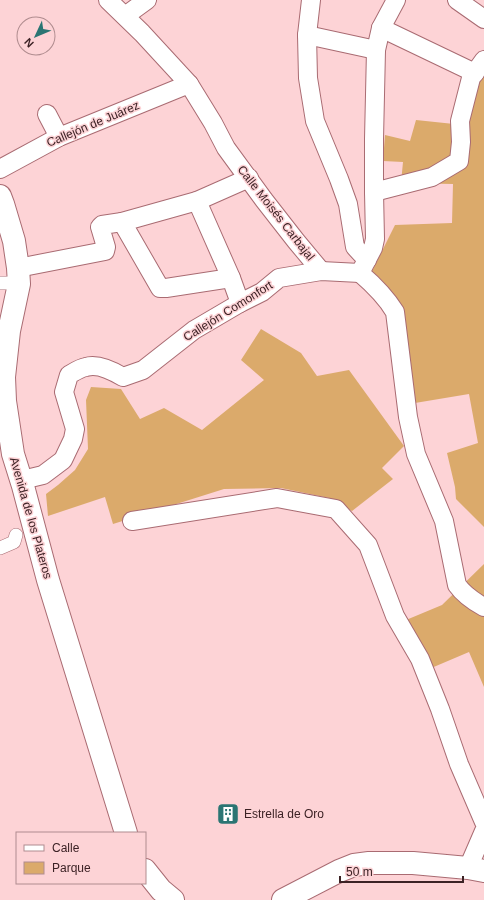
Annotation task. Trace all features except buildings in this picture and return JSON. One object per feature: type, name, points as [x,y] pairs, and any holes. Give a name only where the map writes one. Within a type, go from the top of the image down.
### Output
[{"type":"main road","name":"Avenida de los Plateros","points":[[0,196],[14,241],[9,278],[19,284],[8,331],[4,377],[5,401],[13,454],[22,480],[48,580],[126,832]]},
{"type":"main road","points":[[283,900],[339,871],[354,865],[369,863],[413,863],[476,870]]},
{"type":"main road","points":[[146,871],[161,890],[172,900]]},
{"type":"street","name":"Calle Moisés Carbajal","points":[[108,0],[142,33],[188,84],[213,123],[226,148],[291,235],[321,271],[364,267]]},
{"type":"street","points":[[125,16],[147,0]]},
{"type":"street","points":[[311,0],[307,35],[308,78],[315,121],[348,204],[356,246],[364,267],[395,312],[408,417],[416,454],[444,521],[457,585],[466,596],[484,607]]},
{"type":"street","points":[[364,267],[373,248],[375,238],[374,139],[376,50],[381,28],[396,0]]},
{"type":"street","points":[[457,0],[484,19]]},
{"type":"street","points":[[374,192],[432,176],[459,161],[461,142],[460,121],[471,78],[479,67],[381,28]]},
{"type":"street","points":[[307,35],[376,50]]},
{"type":"street","name":"Callejón de Juárez","points":[[0,169],[59,136],[188,84]]},
{"type":"street","points":[[47,114],[59,136]]},
{"type":"street","points":[[9,278],[105,251],[106,247],[100,227],[102,225],[122,222],[197,201],[249,178]]},
{"type":"street","points":[[197,201],[231,278],[240,303]]},
{"type":"street","points":[[122,222],[160,288],[231,278]]},
{"type":"street","name":"Callejón Comonfort","points":[[22,480],[42,475],[63,460],[73,439],[75,429],[64,392],[69,375],[88,366],[98,366],[112,370],[123,377],[143,370],[194,330],[262,292],[279,278],[321,271]]},
{"type":"street","points":[[132,521],[277,498],[336,509],[368,545],[395,616],[420,659],[440,709],[459,764],[484,822]]},
{"type":"street","points":[[0,548],[14,542],[16,535]]},
{"type":"street","points":[[476,870],[484,831]]},
{"type":"green space","points":[[484,61],[484,527],[456,499],[455,487],[447,453],[478,443],[469,394],[409,404],[399,304],[368,279],[395,225],[452,223],[453,184],[401,183],[403,162],[383,161],[385,135],[410,141],[416,120],[454,124]]},
{"type":"green space","points":[[261,329],[301,353],[317,376],[349,370],[404,446],[382,468],[393,479],[352,511],[329,498],[281,488],[224,489],[113,524],[105,497],[48,516],[46,494],[75,470],[88,449],[86,400],[91,387],[121,389],[140,419],[164,408],[202,430],[264,380],[241,360]]},
{"type":"green space","points":[[484,564],[484,687],[469,652],[429,669],[406,620],[442,605]]},
{"type":"place","name":"Estrella de Oro","points":[[228,814]]}]
